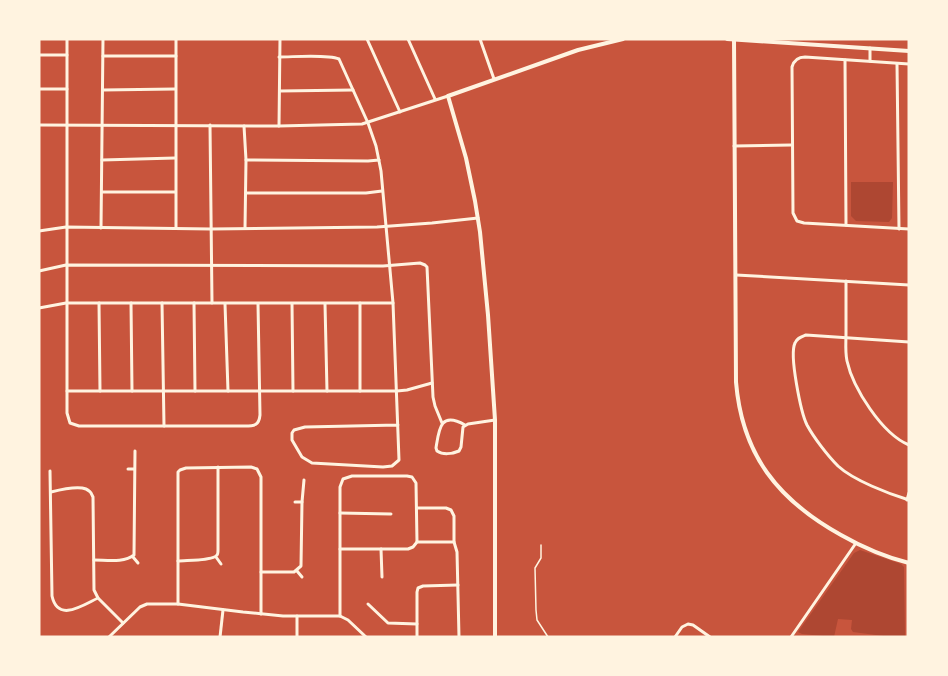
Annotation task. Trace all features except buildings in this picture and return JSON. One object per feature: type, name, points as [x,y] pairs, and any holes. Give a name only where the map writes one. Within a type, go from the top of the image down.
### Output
[{"type":"street","points":[[67,39],[66,303],[67,413],[70,423],[79,426],[245,426],[257,424],[260,415],[258,304]]},
{"type":"street","points":[[101,228],[103,39]]},
{"type":"street","points":[[176,39],[176,228]]},
{"type":"street","points":[[279,126],[280,39]]},
{"type":"street","points":[[368,39],[400,112]]},
{"type":"street","points":[[408,39],[435,99]]},
{"type":"street","points":[[480,39],[494,79]]},
{"type":"street","points":[[39,125],[326,126],[362,124],[591,46],[623,39]]},
{"type":"street","points":[[727,39],[909,51]]},
{"type":"street","points":[[734,39],[737,392],[745,428],[752,447],[769,476],[794,503],[813,518],[856,543],[881,555],[908,563],[908,637]]},
{"type":"street","points":[[870,48],[870,61]]},
{"type":"street","points":[[39,55],[67,55]]},
{"type":"street","points":[[103,56],[176,56]]},
{"type":"street","points":[[279,57],[336,57],[339,59],[368,123],[379,160],[390,266],[393,303],[397,391],[398,425],[399,460],[392,466],[383,467],[312,464],[302,457],[292,440],[294,430],[305,427],[398,425]]},
{"type":"street","points":[[909,64],[798,58],[792,67],[791,145],[793,213],[797,221],[909,229]]},
{"type":"street","points":[[845,60],[846,225]]},
{"type":"street","points":[[897,64],[898,229]]},
{"type":"street","points":[[39,89],[67,89]]},
{"type":"street","points":[[103,90],[175,89]]},
{"type":"street","points":[[279,91],[353,90]]},
{"type":"street","points":[[448,96],[469,170],[478,218],[490,344],[495,420],[495,637]]},
{"type":"street","points":[[210,125],[212,303]]},
{"type":"street","points":[[244,126],[245,228]]},
{"type":"street","points":[[734,146],[791,145]]},
{"type":"street","points":[[102,160],[175,158]]},
{"type":"street","points":[[246,160],[379,160]]},
{"type":"street","points":[[246,193],[382,191]]},
{"type":"street","points":[[102,192],[175,192]]},
{"type":"street","points":[[39,231],[66,227],[211,229],[386,227],[478,218]]},
{"type":"street","points":[[39,271],[66,265],[390,266],[420,263],[427,267],[432,382],[435,406],[442,423]]},
{"type":"street","points":[[736,275],[909,285]]},
{"type":"street","points":[[846,281],[848,363],[872,412],[892,435],[909,445]]},
{"type":"street","points":[[39,308],[66,303],[131,302],[393,303]]},
{"type":"street","points":[[131,302],[132,391]]},
{"type":"street","points":[[99,303],[100,391]]},
{"type":"street","points":[[162,303],[164,426]]},
{"type":"street","points":[[194,303],[195,391]]},
{"type":"street","points":[[360,303],[360,391]]},
{"type":"street","points":[[225,304],[228,391]]},
{"type":"street","points":[[292,304],[293,391]]},
{"type":"street","points":[[326,304],[327,391]]},
{"type":"street","points":[[909,342],[806,335],[794,344],[794,372],[805,420],[831,458],[845,472],[890,494],[908,500],[909,493]]},
{"type":"street","points":[[67,391],[397,391],[432,382]]},
{"type":"street","points":[[465,425],[459,451],[437,452],[439,426],[442,423],[455,421],[465,425],[495,420]]},
{"type":"street","points":[[133,557],[135,553],[135,451]]},
{"type":"street","points":[[216,557],[218,550],[218,467]]},
{"type":"street","points":[[178,604],[177,474],[186,468],[253,467],[260,474],[261,614]]},
{"type":"street","points":[[128,469],[134,469]]},
{"type":"street","points":[[50,471],[53,602],[59,609],[70,611],[98,598]]},
{"type":"street","points":[[340,549],[408,549],[413,547],[417,542],[417,508],[416,483],[412,477],[349,476],[343,479],[339,487],[340,616]]},
{"type":"street","points":[[261,572],[297,571],[302,566],[304,480]]},
{"type":"street","points":[[51,492],[62,489],[85,489],[92,493],[93,586],[98,598],[123,623]]},
{"type":"street","points":[[295,502],[302,502]]},
{"type":"street","points":[[417,508],[446,508],[451,510],[454,516],[459,637]]},
{"type":"street","points":[[340,513],[391,514]]},
{"type":"street","points":[[417,542],[454,542]]},
{"type":"street","points":[[791,637],[856,543]]},
{"type":"street","points":[[381,549],[382,577]]},
{"type":"street","points":[[94,560],[123,560],[133,557]]},
{"type":"street","points":[[133,557],[138,563]]},
{"type":"street","points":[[178,561],[216,557]]},
{"type":"street","points":[[216,557],[221,564]]},
{"type":"street","points":[[297,571],[302,577]]},
{"type":"street","points":[[417,637],[418,588],[458,585]]},
{"type":"street","points":[[110,637],[143,605],[178,604],[261,614],[340,616],[348,620],[366,637]]},
{"type":"street","points":[[368,604],[388,623],[417,624]]},
{"type":"street","points":[[220,637],[223,610]]},
{"type":"street","points":[[297,616],[297,637]]},
{"type":"street","points":[[675,637],[682,627],[688,624],[710,637]]},
{"type":"lane","points":[[541,545],[541,558],[535,568],[536,610],[539,623],[548,637]]},
{"type":"shaded area","points":[[851,182],[893,182],[892,218],[889,222],[856,221],[851,216]]},
{"type":"shaded area","points":[[860,550],[904,567],[905,636],[891,637],[853,632],[852,620],[838,619],[834,637],[798,632],[854,553]]}]
